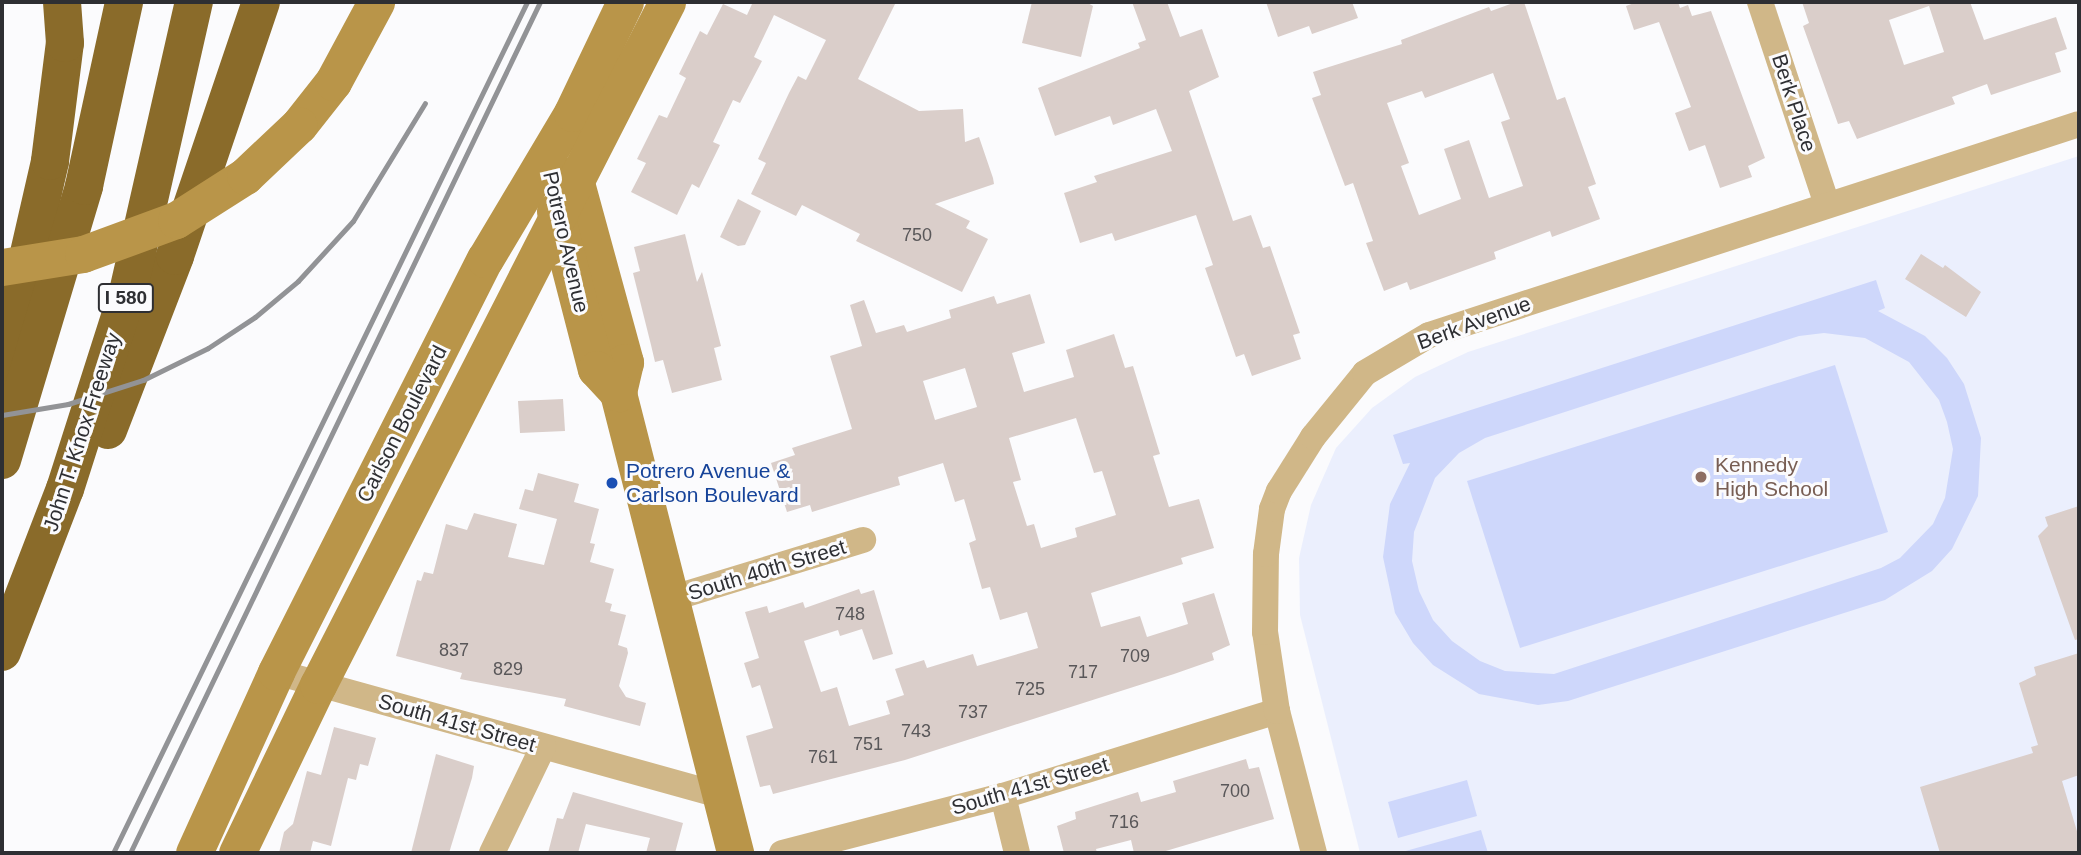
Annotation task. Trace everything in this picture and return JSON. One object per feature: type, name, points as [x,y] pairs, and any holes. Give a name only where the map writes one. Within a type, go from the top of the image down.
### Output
[{"type":"highway","points":[[2,371],[50,161],[65,43],[62,2]]},
{"type":"highway","points":[[2,460],[81,199],[124,2]]},
{"type":"highway","name":"John T. Knox Freeway","points":[[2,652],[82,440],[128,292],[194,2]]},
{"type":"highway","points":[[29,585],[127,386],[261,2]]},
{"type":"main road","points":[[2,267],[83,254],[176,220],[245,176],[299,125],[333,82],[376,2]]},
{"type":"main road","name":"Carlson Boulevard","points":[[194,853],[276,672],[485,259],[545,162],[625,2]]},
{"type":"main road","name":"Carlson Boulevard","points":[[237,853],[318,685],[557,223],[667,2]]},
{"type":"main road","name":"Potrero Avenue","points":[[545,162],[576,183],[625,362],[618,393],[735,853]]},
{"type":"main road","name":"Potrero Avenue","points":[[545,162],[557,223],[596,369],[618,393]]},
{"type":"street","name":"Berk Place","points":[[1760,2],[1827,205]]},
{"type":"street","name":"Berk Avenue","points":[[1314,853],[1277,711],[1265,632],[1272,509],[1313,437],[1365,373],[1429,335],[2079,124]]},
{"type":"street","name":"South 40th Street","points":[[670,599],[863,540]]},
{"type":"street","name":"South 41st Street","points":[[276,672],[720,795]]},
{"type":"street","name":"South 41st Street","points":[[782,853],[1003,796],[1277,711]]},
{"type":"street","points":[[492,853],[543,747]]},
{"type":"street","points":[[1003,796],[1017,853]]},
{"type":"shaded area","name":"Kennedy High School","points":[[2079,156],[2079,853],[1360,853],[1300,615],[1299,558],[1311,505],[1336,448],[1372,408],[1415,377],[1468,352]]},
{"type":"shaded area","points":[[1876,280],[1885,308],[1878,311],[1925,336],[1947,358],[1964,384],[1981,438],[1978,496],[1952,549],[1932,571],[1885,600],[1568,701],[1538,705],[1479,694],[1433,665],[1413,643],[1395,613],[1383,557],[1390,504],[1410,463],[1403,464],[1393,435]],"holes":[[[1824,333],[1865,338],[1909,362],[1939,400],[1953,449],[1945,498],[1933,524],[1900,558],[1881,568],[1554,674],[1505,671],[1480,661],[1452,641],[1433,620],[1419,591],[1412,561],[1414,532],[1435,478],[1459,453],[1485,438],[1799,336]]]},
{"type":"shaded area","points":[[1835,365],[1888,532],[1520,648],[1467,481]]},
{"type":"shaded area","points":[[1467,780],[1477,816],[1398,838],[1388,802]]},
{"type":"shaded area","points":[[1481,830],[1488,853],[1402,853],[1402,852]]},
{"type":"building","points":[[747,2],[896,2],[858,79],[919,111],[963,109],[965,142],[979,137],[993,178],[994,184],[935,204],[970,221],[966,228],[988,239],[962,292],[856,241],[860,234],[802,205],[796,216],[751,194],[766,163],[758,159],[789,93],[798,76],[806,80],[826,40],[774,15],[754,57],[762,61],[740,103],[733,100],[713,142],[720,145],[699,188],[692,184],[677,215],[631,192],[646,163],[637,159],[659,115],[667,118],[686,78],[679,74],[700,31],[707,35],[723,4],[747,15],[752,4]]},
{"type":"building","points":[[1032,2],[1086,2],[1093,6],[1081,57],[1022,43]]},
{"type":"building","points":[[1132,2],[1167,2],[1180,37],[1202,29],[1219,77],[1189,91],[1233,221],[1251,215],[1263,248],[1270,246],[1300,333],[1293,335],[1301,359],[1252,376],[1244,354],[1236,357],[1205,268],[1213,265],[1196,215],[1115,241],[1112,233],[1080,243],[1064,193],[1097,182],[1094,176],[1172,151],[1156,109],[1113,125],[1110,116],[1055,136],[1038,88],[1140,48],[1138,43],[1146,40]]},
{"type":"building","points":[[1266,2],[1352,2],[1358,18],[1312,34],[1309,26],[1278,37]]},
{"type":"building","points":[[1516,2],[1524,2],[1557,100],[1565,97],[1596,184],[1588,187],[1600,219],[1552,237],[1550,231],[1494,252],[1496,259],[1410,290],[1407,282],[1384,291],[1366,243],[1373,241],[1353,183],[1345,186],[1312,98],[1321,95],[1313,72],[1402,44],[1401,40],[1489,7],[1491,11]],"holes":[[[1493,73],[1510,119],[1501,122],[1523,186],[1489,198],[1469,140],[1444,149],[1461,199],[1419,215],[1401,166],[1409,163],[1387,103],[1422,91],[1425,98]]]},
{"type":"building","points":[[1637,2],[1678,2],[1680,8],[1688,5],[1692,16],[1711,11],[1765,158],[1748,166],[1752,177],[1720,188],[1705,145],[1689,151],[1675,113],[1691,107],[1659,22],[1634,30],[1626,6]]},
{"type":"building","points":[[1802,2],[1970,2],[1984,40],[2056,17],[2067,49],[2055,53],[2061,72],[1991,95],[1987,84],[1952,97],[1955,104],[1857,139],[1849,121],[1838,124],[1803,26],[1809,23]],"holes":[[[1929,6],[1944,52],[1904,65],[1889,20]]]},
{"type":"building","points":[[738,199],[761,211],[745,245],[738,246],[720,237]]},
{"type":"building","points":[[685,234],[697,282],[702,272],[721,346],[714,348],[722,380],[672,393],[663,360],[655,362],[633,273],[640,271],[634,247]]},
{"type":"building","points":[[1921,254],[1943,268],[1945,265],[1981,292],[1966,317],[1905,279]]},
{"type":"building","points":[[1030,294],[1045,343],[1012,353],[1024,392],[1074,377],[1066,350],[1114,334],[1125,368],[1133,366],[1160,454],[1153,456],[1169,507],[1199,499],[1214,548],[1181,558],[1183,564],[1091,593],[1101,627],[1140,616],[1147,637],[1188,624],[1182,603],[1214,593],[1230,645],[1212,653],[1214,660],[1174,674],[905,760],[773,794],[770,785],[760,787],[746,736],[773,728],[760,685],[752,688],[744,663],[759,658],[745,612],[767,606],[769,613],[803,602],[805,608],[859,589],[861,594],[874,590],[893,654],[873,660],[862,629],[840,636],[838,630],[804,641],[821,692],[837,687],[849,726],[890,714],[886,701],[904,695],[895,669],[924,660],[927,668],[973,654],[977,666],[1038,648],[1027,612],[1000,620],[990,587],[982,589],[969,543],[976,540],[964,499],[955,502],[943,463],[898,477],[900,485],[812,512],[810,505],[787,512],[771,463],[795,455],[792,448],[852,429],[830,356],[862,346],[850,305],[864,300],[876,333],[904,325],[907,332],[951,318],[949,310],[994,296],[997,304]],"holes":[[[965,368],[977,407],[935,420],[923,381]],[[1076,418],[1094,473],[1102,471],[1116,515],[1075,528],[1077,537],[1041,548],[1034,524],[1027,526],[1013,482],[1021,480],[1009,438]]]},
{"type":"building","points":[[563,399],[565,431],[520,433],[518,401]]},
{"type":"building","points":[[538,473],[579,484],[574,502],[599,509],[590,543],[595,544],[590,562],[614,569],[605,602],[612,604],[610,611],[626,615],[618,645],[627,648],[628,653],[619,686],[626,697],[646,703],[640,726],[564,706],[566,699],[460,679],[462,673],[396,656],[417,580],[421,581],[424,572],[433,574],[446,524],[467,530],[474,513],[517,524],[508,557],[544,565],[557,519],[519,509],[525,489],[533,491]]},
{"type":"building","points":[[2079,506],[2079,639],[2075,640],[2038,536],[2048,526],[2045,517]]},
{"type":"building","points":[[2079,653],[2079,775],[2062,781],[2079,838],[2079,853],[1940,853],[1920,787],[2033,753],[2031,747],[2038,745],[2019,683],[2036,675],[2034,667]]},
{"type":"building","points":[[334,727],[376,738],[368,766],[360,764],[356,780],[348,778],[331,846],[313,841],[310,853],[279,853],[284,832],[293,824],[307,771],[321,775]]},
{"type":"building","points":[[436,754],[474,766],[472,778],[449,853],[411,853]]},
{"type":"building","points":[[1246,759],[1249,769],[1259,767],[1274,819],[1159,853],[1134,853],[1131,840],[1096,849],[1097,853],[1064,853],[1057,826],[1076,819],[1075,812],[1138,792],[1141,802],[1176,792],[1173,781]]},
{"type":"building","points":[[573,792],[683,823],[675,853],[646,853],[650,838],[586,824],[578,853],[548,853],[557,818],[563,819]]},
{"type":"railway","points":[[113,853],[527,2]]},
{"type":"railway","points":[[130,853],[540,2]]},
{"type":"railway","points":[[2,415],[68,404],[143,380],[208,348],[255,317],[298,281],[353,221],[425,103]]},
{"type":"place","name":"Kennedy High School","points":[[1701,477]]},
{"type":"place","name":"Potrero Avenue & Carlson Boulevard","points":[[612,483]]}]
